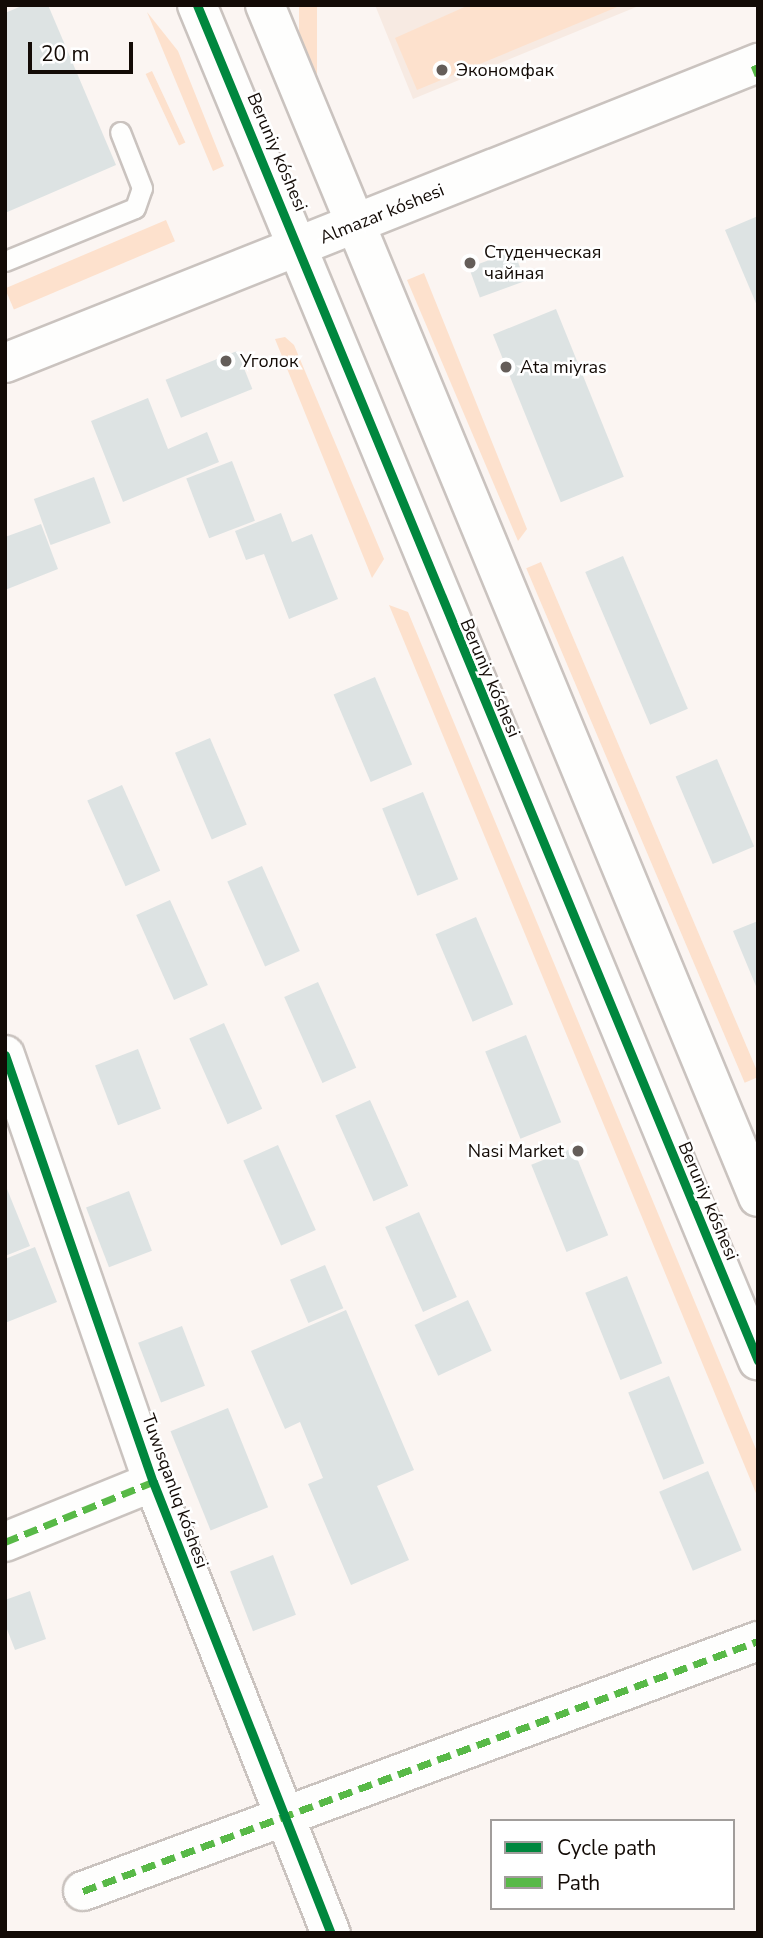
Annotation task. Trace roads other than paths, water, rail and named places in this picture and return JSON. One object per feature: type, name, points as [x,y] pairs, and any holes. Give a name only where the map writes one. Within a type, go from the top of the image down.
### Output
[{"type":"street","name":"Beruniy kóshesi","points":[[197,5],[301,248],[434,585],[758,1361]]},
{"type":"street","points":[[265,5],[758,1197]]},
{"type":"street","name":"Almazar kóshesi","points":[[5,363],[756,67]]},
{"type":"street","name":"Tuwısqanlıq kóshesi","points":[[5,1055],[153,1482],[331,1933]]},
{"type":"street","points":[[5,1542],[153,1482]]},
{"type":"street","points":[[83,1891],[758,1641]]},
{"type":"lane","points":[[5,261],[135,208],[142,188],[120,132]]},
{"type":"place","name":"Экономфак","points":[[442,70]]},
{"type":"place","name":"Студенческая чайная","points":[[470,263]]},
{"type":"place","name":"Уголок","points":[[226,361]]},
{"type":"place","name":"Ata miyras","points":[[506,367]]},
{"type":"place","name":"Nasi Market","points":[[578,1151]]}]
